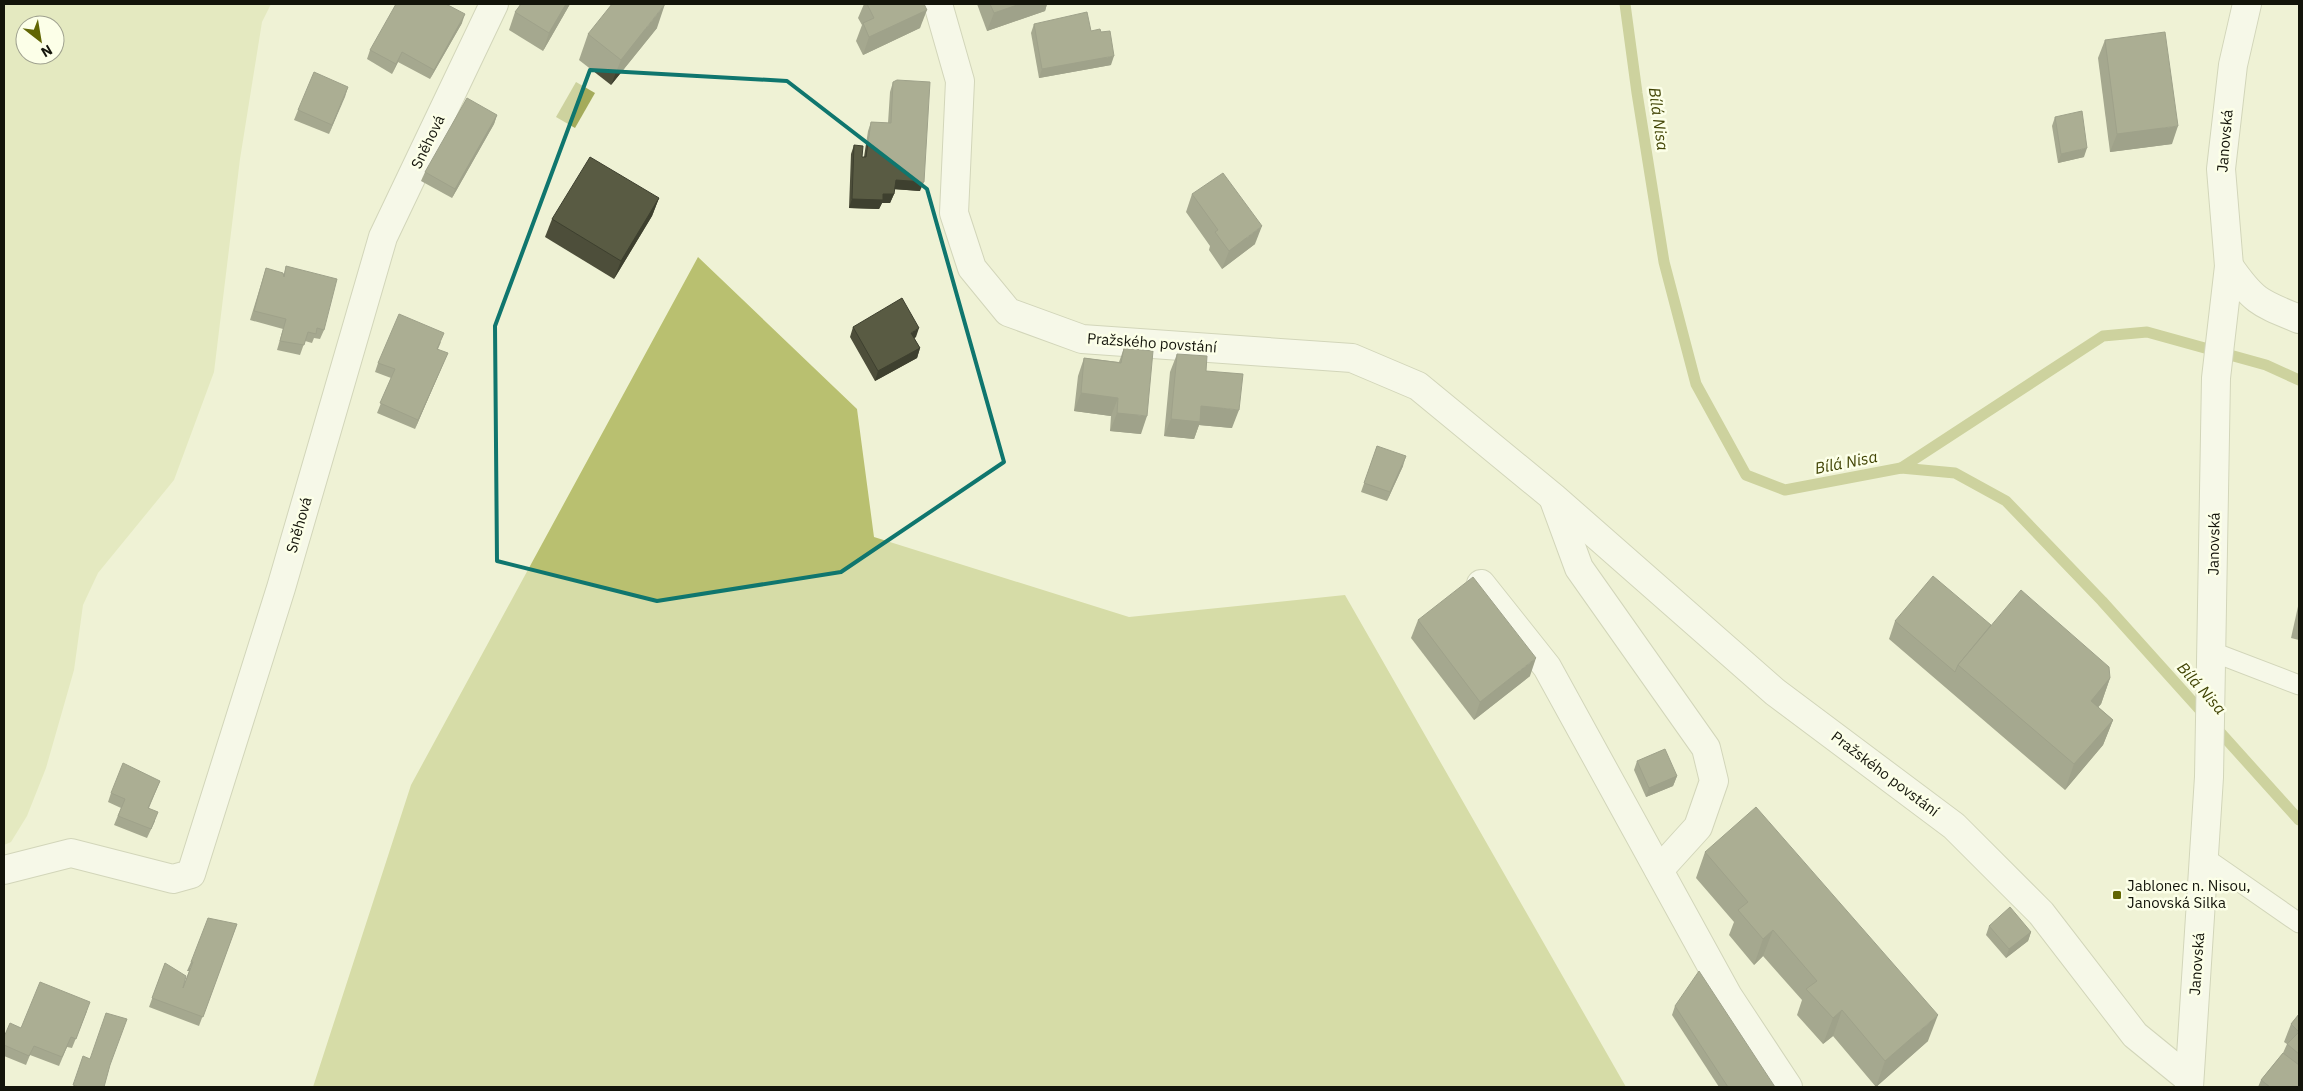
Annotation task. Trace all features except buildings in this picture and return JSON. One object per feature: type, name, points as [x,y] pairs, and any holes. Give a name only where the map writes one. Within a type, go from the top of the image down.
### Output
[{"type":"street","name":"Sněhová","points":[[4,870],[71,854],[173,879],[191,874],[281,588],[383,237],[494,4]]},
{"type":"street","name":"Pražského povstání","points":[[938,4],[960,81],[954,213],[972,268],[1008,312],[1082,338],[1352,358],[1418,386],[1553,497],[1775,692],[1954,826],[2041,913],[2135,1036],[2189,1083]]},
{"type":"street","name":"Janovská","points":[[2189,1083],[2209,777],[2213,652],[2216,378],[2229,266],[2221,169],[2233,65],[2246,4]]},
{"type":"street","points":[[2229,266],[2246,291],[2260,303],[2299,320]]},
{"type":"street","points":[[1553,497],[1579,568],[1706,748],[1714,782],[1698,826],[1659,870]]},
{"type":"street","points":[[1481,584],[1547,667],[1728,996],[1788,1087]]},
{"type":"lane","points":[[2213,652],[2299,686]]},
{"type":"lane","points":[[2204,858],[2299,923]]},
{"type":"highlighted area","points":[[590,70],[787,81],[927,189],[1004,462],[841,572],[657,601],[497,561],[495,326]]},
{"type":"shaded area","points":[[4,4],[271,4],[262,22],[240,159],[214,372],[174,480],[98,573],[83,605],[74,670],[46,768],[27,816],[11,842],[4,845]]},
{"type":"shaded area","points":[[576,82],[595,93],[575,128],[556,117]]},
{"type":"shaded area","points":[[698,257],[857,409],[874,537],[1129,617],[1345,595],[1626,1087],[313,1087],[411,785]]},
{"type":"waterway","name":"Bílá Nisa","points":[[1625,4],[1664,262],[1696,384],[1746,475],[1785,490],[1901,468],[1955,473],[2006,501],[2102,601],[2299,820]]},
{"type":"waterway","points":[[1901,468],[2103,336],[2147,332],[2266,365],[2299,380]]},
{"type":"place","name":"Jablonec n. Nisou, Janovská Silka","points":[[2117,895]]}]
